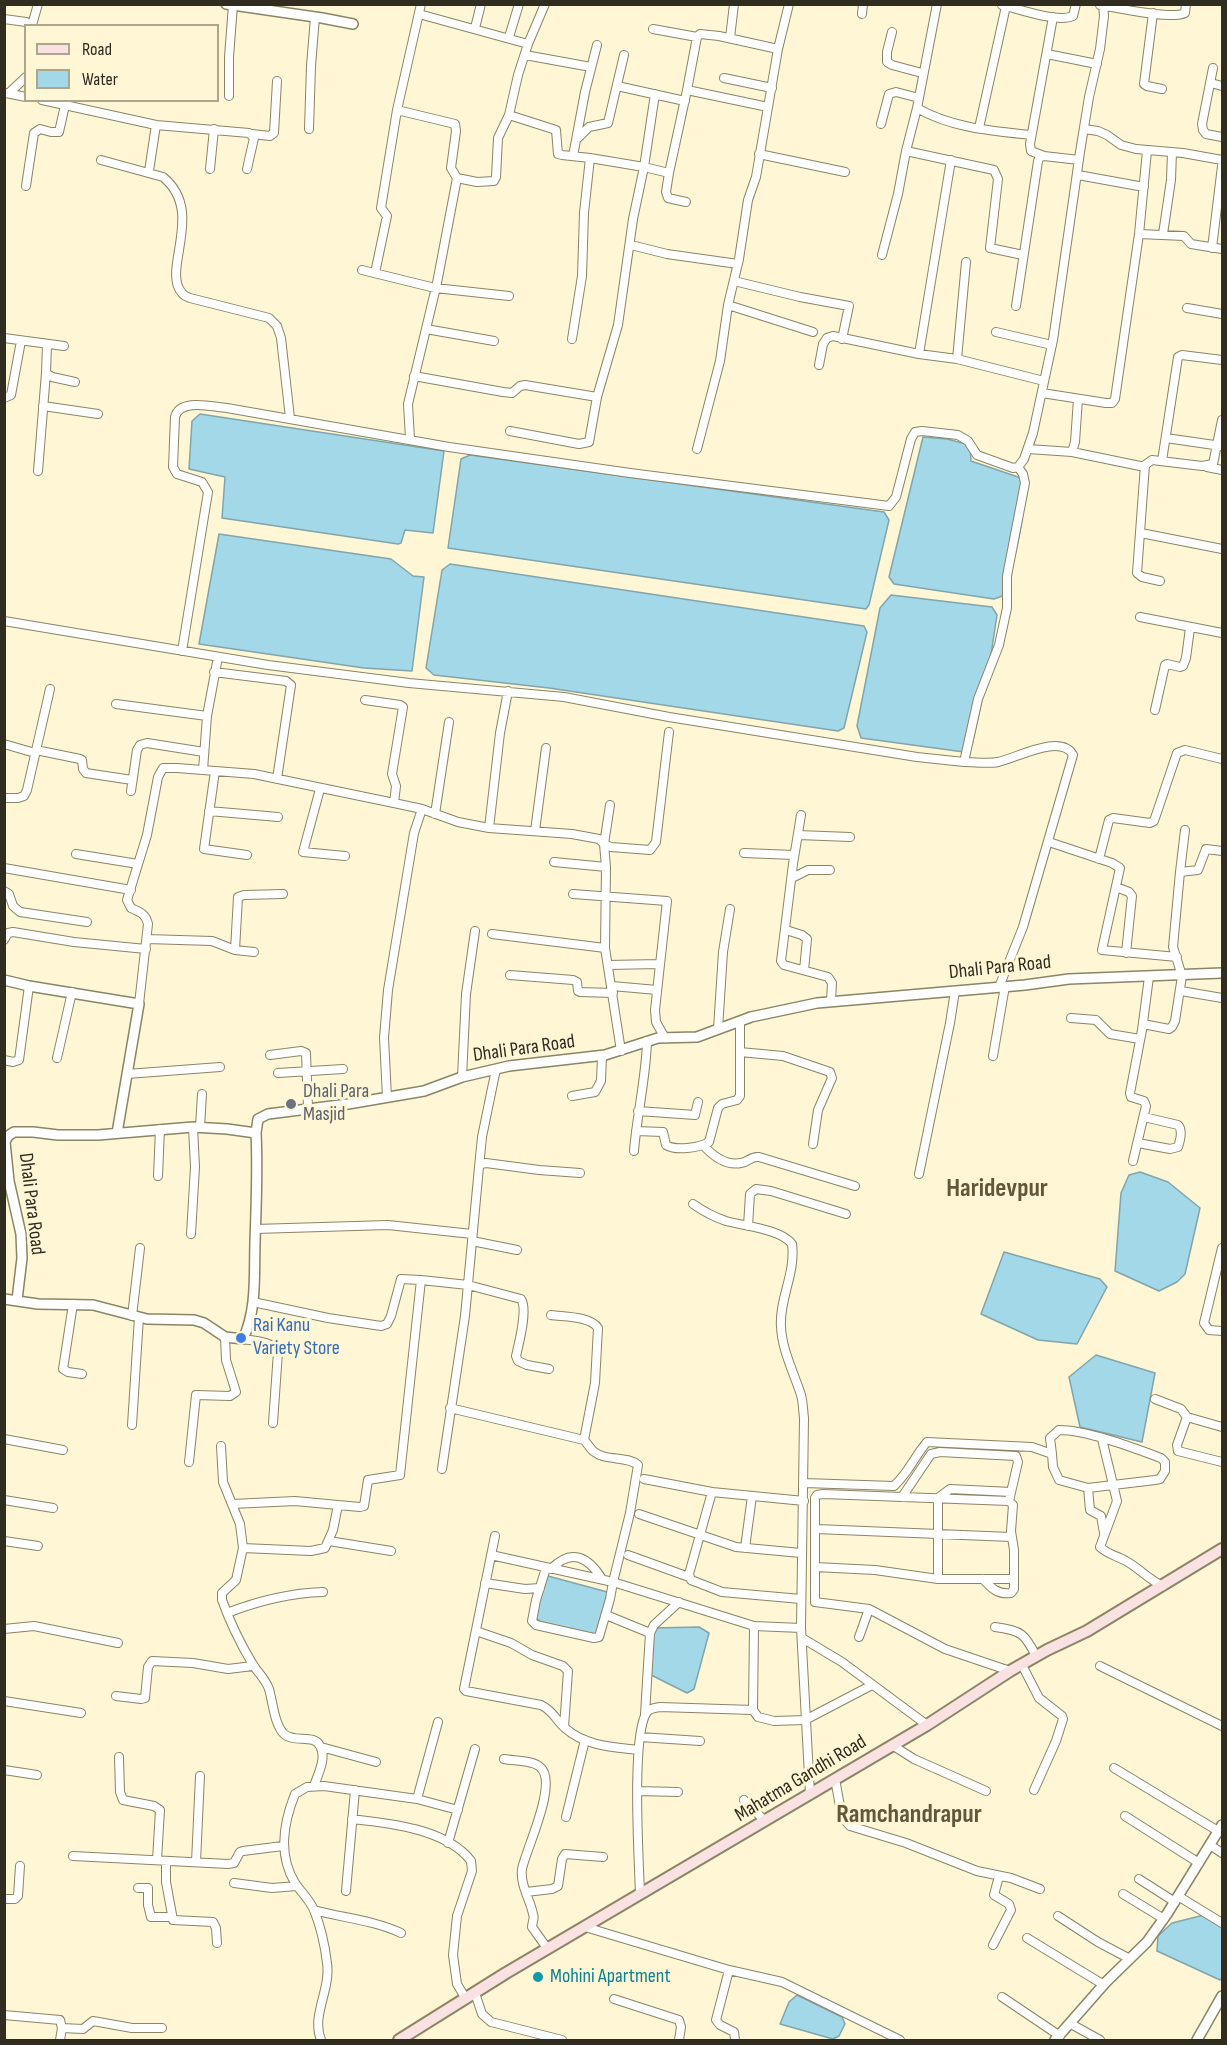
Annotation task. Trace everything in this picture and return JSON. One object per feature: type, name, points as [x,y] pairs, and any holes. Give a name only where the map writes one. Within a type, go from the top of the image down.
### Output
[{"type":"main road","name":"Mahatma Gandhi Road","points":[[401,2040],[547,1948],[927,1725],[1010,1671],[1087,1631],[1222,1549]]},
{"type":"street","points":[[32,24],[38,4]]},
{"type":"street","points":[[375,273],[387,216],[381,208],[397,110],[421,4]]},
{"type":"street","points":[[475,28],[481,4]]},
{"type":"street","points":[[509,38],[519,4]]},
{"type":"street","points":[[457,178],[477,182],[494,182],[498,138],[509,115],[528,44],[545,4]]},
{"type":"street","points":[[730,39],[734,4]]},
{"type":"street","points":[[697,448],[720,361],[748,200],[756,177],[778,49],[789,4]]},
{"type":"street","points":[[862,14],[863,4]]},
{"type":"street","points":[[882,255],[917,108],[937,4]]},
{"type":"street","points":[[979,128],[1003,5],[1032,8],[1053,16],[1067,18],[1073,16],[1076,4]]},
{"type":"street","points":[[1018,467],[1028,448],[1052,345],[1065,245],[1078,175],[1078,160],[1104,16],[1101,5],[1181,15],[1185,13],[1186,4]]},
{"type":"street","points":[[229,96],[229,5],[352,24]]},
{"type":"street","points":[[1153,13],[1144,84],[1162,88]]},
{"type":"street","points":[[419,14],[528,44]]},
{"type":"street","points":[[1053,16],[1031,135],[1031,152],[1078,160]]},
{"type":"street","points":[[309,129],[311,58],[315,17]]},
{"type":"street","points":[[4,19],[30,24]]},
{"type":"street","points":[[653,29],[697,37],[703,33],[778,49]]},
{"type":"street","points":[[892,32],[887,62],[922,73]]},
{"type":"street","points":[[686,202],[668,198],[666,192],[697,37]]},
{"type":"street","points":[[573,156],[597,45]]},
{"type":"street","points":[[1047,54],[1097,64]]},
{"type":"street","points":[[525,55],[591,67]]},
{"type":"street","points":[[577,139],[589,127],[608,123],[624,55]]},
{"type":"street","points":[[1213,68],[1203,130],[1206,134],[1222,137]]},
{"type":"street","points":[[724,78],[772,88]]},
{"type":"street","points":[[7,93],[24,79]]},
{"type":"street","points":[[51,102],[65,105],[86,105],[156,125],[270,136],[274,133],[277,81]]},
{"type":"street","points":[[1210,84],[1222,86]]},
{"type":"street","points":[[617,86],[684,101]]},
{"type":"street","points":[[687,90],[768,107]]},
{"type":"street","points":[[881,124],[889,94],[896,92],[919,98]]},
{"type":"street","points":[[7,93],[24,97]]},
{"type":"street","points":[[510,431],[588,444],[597,397],[618,325],[633,219],[644,167],[655,94]]},
{"type":"street","points":[[26,186],[34,133],[37,129],[59,132],[65,105]]},
{"type":"street","points":[[917,108],[952,123],[1031,135]]},
{"type":"street","points":[[397,110],[455,124],[456,131],[451,168],[457,178],[435,288],[408,404],[410,439]]},
{"type":"street","points":[[509,115],[556,130],[558,154],[669,173]]},
{"type":"street","points":[[149,171],[156,125]]},
{"type":"street","points":[[210,169],[214,129]]},
{"type":"street","points":[[1084,129],[1107,135],[1121,145],[1147,151],[1172,152],[1222,160]]},
{"type":"street","points":[[247,169],[253,143],[252,134]]},
{"type":"street","points":[[906,151],[996,172],[998,179],[990,248],[1023,255]]},
{"type":"street","points":[[1042,393],[1112,403],[1115,399],[1147,151]]},
{"type":"street","points":[[1163,234],[1171,180],[1172,152]]},
{"type":"street","points":[[759,154],[845,172]]},
{"type":"street","points":[[1016,306],[1038,161],[1044,156]]},
{"type":"street","points":[[572,339],[582,276],[584,213],[590,158]]},
{"type":"street","points":[[101,159],[149,171],[170,183],[182,208],[177,272],[177,284],[182,293],[190,298],[269,318],[277,326],[281,338],[290,418]]},
{"type":"street","points":[[919,354],[951,160]]},
{"type":"street","points":[[1212,248],[1222,166]]},
{"type":"street","points":[[1078,175],[1144,187]]},
{"type":"street","points":[[1138,234],[1184,236],[1191,244],[1222,249]]},
{"type":"street","points":[[631,245],[667,254],[738,264]]},
{"type":"street","points":[[957,359],[966,262]]},
{"type":"street","points":[[362,270],[435,288],[509,296]]},
{"type":"street","points":[[734,281],[849,306],[842,339]]},
{"type":"street","points":[[728,305],[813,332]]},
{"type":"street","points":[[1187,308],[1222,314]]},
{"type":"street","points":[[426,329],[494,341]]},
{"type":"street","points":[[996,332],[1052,345]]},
{"type":"street","points":[[819,365],[823,344],[827,338],[833,336],[919,354],[957,359],[1044,381]]},
{"type":"street","points":[[4,338],[64,346]]},
{"type":"street","points":[[4,398],[11,395],[21,341]]},
{"type":"street","points":[[38,471],[47,345]]},
{"type":"street","points":[[1162,461],[1178,357],[1182,355],[1222,360]]},
{"type":"street","points":[[46,373],[52,377],[75,382]]},
{"type":"street","points":[[414,376],[503,392],[512,393],[525,385],[597,397]]},
{"type":"street","points":[[1072,452],[1075,442],[1078,399]]},
{"type":"street","points":[[182,651],[208,492],[202,482],[177,474],[173,467],[177,411],[181,407],[191,405],[227,408],[449,447],[607,470],[890,506],[896,497],[911,439],[915,432],[922,430],[958,435],[968,441],[973,451],[983,458],[1013,468],[1018,467]]},
{"type":"street","points":[[43,406],[98,414]]},
{"type":"street","points":[[1208,467],[1215,461],[1220,446],[1222,420]]},
{"type":"street","points":[[1166,438],[1220,446]]},
{"type":"street","points":[[1028,448],[1072,452],[1145,467]]},
{"type":"street","points":[[1160,581],[1142,577],[1137,573],[1145,467],[1152,460],[1222,470]]},
{"type":"street","points":[[964,762],[978,699],[999,645],[1007,608],[1007,576],[1025,483],[1018,467]]},
{"type":"street","points":[[1141,533],[1222,549]]},
{"type":"street","points":[[1140,617],[1222,633]]},
{"type":"street","points":[[5,624],[218,657],[410,683],[564,697],[669,717],[917,757],[997,763],[1060,745],[1070,749],[1074,755],[1023,927],[1002,986],[993,1056]]},
{"type":"street","points":[[1155,710],[1165,665],[1183,666],[1190,628]]},
{"type":"street","points":[[203,770],[207,716],[218,657]]},
{"type":"street","points":[[214,672],[286,681],[291,685],[277,779]]},
{"type":"street","points":[[4,798],[24,796],[50,689]]},
{"type":"street","points":[[489,828],[500,734],[508,691]]},
{"type":"street","points":[[365,700],[403,707],[392,774],[396,786],[394,803]]},
{"type":"street","points":[[116,704],[207,716]]},
{"type":"street","points":[[435,814],[449,722]]},
{"type":"street","points":[[117,1133],[139,1004],[147,939],[147,918],[128,905],[127,900],[147,835],[159,772],[163,768],[254,774],[422,809],[458,822],[489,828],[593,837],[610,847],[645,850],[653,847],[656,842],[669,732]]},
{"type":"street","points":[[131,791],[137,750],[140,745],[147,743],[204,752]]},
{"type":"street","points":[[4,744],[80,759],[86,773],[132,780]]},
{"type":"street","points":[[536,831],[546,748]]},
{"type":"street","points":[[1099,859],[1109,820],[1113,818],[1150,823],[1154,821],[1177,753],[1185,750],[1222,759]]},
{"type":"street","points":[[215,771],[204,849],[247,855]]},
{"type":"street","points":[[320,789],[303,852],[345,856]]},
{"type":"street","points":[[610,805],[604,844],[605,948],[621,1051]]},
{"type":"street","points":[[387,1097],[384,1038],[388,990],[414,833],[422,809]]},
{"type":"street","points":[[209,811],[278,817]]},
{"type":"street","points":[[801,815],[794,855],[783,964],[823,975],[831,980],[831,1001]]},
{"type":"street","points":[[1143,1024],[1171,1028],[1181,991],[1182,976],[1173,947],[1185,830]]},
{"type":"street","points":[[798,835],[850,837]]},
{"type":"street","points":[[1048,842],[1120,868],[1102,950],[1177,957]]},
{"type":"street","points":[[1180,872],[1198,870],[1206,849],[1222,851]]},
{"type":"street","points":[[744,853],[794,855]]},
{"type":"street","points":[[76,854],[138,864]]},
{"type":"street","points":[[554,862],[606,867]]},
{"type":"street","points":[[4,868],[131,890]]},
{"type":"street","points":[[792,878],[808,870],[830,870]]},
{"type":"street","points":[[1116,887],[1132,896],[1125,953]]},
{"type":"street","points":[[4,891],[9,894],[13,906],[20,912],[87,922]]},
{"type":"street","points":[[235,950],[238,897],[283,894]]},
{"type":"street","points":[[573,894],[667,901],[659,963],[656,1022],[665,1038]]},
{"type":"street","points":[[718,1029],[723,952],[730,909]]},
{"type":"street","points":[[786,930],[807,939],[804,970]]},
{"type":"street","points":[[462,1077],[466,994],[474,931]]},
{"type":"street","points":[[4,940],[8,933],[13,932],[53,939],[146,949]]},
{"type":"street","points":[[492,934],[605,948]]},
{"type":"street","points":[[147,939],[212,941],[235,950],[254,952]]},
{"type":"street","points":[[608,964],[659,963]]},
{"type":"street","name":"Dhali Para Road","points":[[17,1300],[22,1258],[21,1234],[9,1181],[5,1142],[14,1132],[80,1136],[196,1127],[256,1133],[257,1123],[262,1116],[424,1091],[462,1077],[496,1069],[602,1056],[647,1041],[697,1036],[791,1007],[831,1001],[1069,979],[1222,974]]},
{"type":"street","points":[[510,975],[573,980],[577,982],[579,992],[657,990]]},
{"type":"street","points":[[1133,1161],[1144,1117],[1145,1103],[1131,1097],[1130,1093],[1149,977]]},
{"type":"street","points":[[4,980],[139,1004]]},
{"type":"street","points":[[4,1060],[13,1062],[19,1060],[29,986]]},
{"type":"street","points":[[919,1174],[955,991]]},
{"type":"street","points":[[1181,991],[1222,998]]},
{"type":"street","points":[[57,1058],[72,992]]},
{"type":"street","points":[[1071,1018],[1095,1020],[1110,1034],[1140,1040]]},
{"type":"street","points":[[636,1131],[663,1132],[666,1145],[671,1148],[707,1144],[711,1138],[718,1108],[722,1104],[739,1099],[740,1021]]},
{"type":"street","points":[[634,1151],[647,1041]]},
{"type":"street","points":[[270,1055],[304,1052],[307,1055],[308,1108]]},
{"type":"street","points":[[740,1052],[783,1056],[830,1072],[832,1078],[818,1110],[813,1144]]},
{"type":"street","points":[[572,1096],[595,1092],[601,1081],[602,1056]]},
{"type":"street","points":[[127,1074],[220,1067]]},
{"type":"street","points":[[278,1073],[343,1069]]},
{"type":"street","points":[[442,1469],[468,1285],[482,1137],[496,1069]]},
{"type":"street","points":[[191,1234],[196,1127],[202,1094]]},
{"type":"street","points":[[638,1111],[695,1115],[698,1102]]},
{"type":"street","points":[[1138,1143],[1170,1149],[1178,1147],[1179,1144],[1181,1130],[1178,1125],[1144,1117]]},
{"type":"street","points":[[158,1176],[160,1129]]},
{"type":"street","points":[[243,1339],[253,1302],[256,1133]]},
{"type":"street","points":[[703,1145],[714,1156],[729,1162],[741,1163],[751,1157],[759,1157],[855,1186]]},
{"type":"street","points":[[479,1167],[486,1163],[580,1173]]},
{"type":"street","points":[[748,1227],[750,1194],[756,1189],[771,1191],[846,1214]]},
{"type":"street","points":[[693,1204],[715,1217],[781,1235],[792,1244],[794,1260],[782,1313],[781,1328],[785,1348],[802,1397],[804,1418],[801,1628],[810,1794]]},
{"type":"street","points":[[255,1229],[388,1225],[472,1238],[517,1250]]},
{"type":"street","points":[[132,1425],[135,1317],[140,1248]]},
{"type":"street","points":[[1222,1248],[1204,1323],[1209,1330],[1222,1331]]},
{"type":"street","points":[[253,1302],[327,1318],[381,1326],[387,1324],[391,1317],[401,1279],[468,1285],[521,1299],[524,1311],[516,1356],[518,1360],[527,1365],[549,1369]]},
{"type":"street","points":[[232,1504],[295,1501],[360,1507],[364,1506],[368,1480],[400,1475],[421,1280]]},
{"type":"street","points":[[4,1299],[38,1304],[93,1305],[135,1317],[204,1323],[225,1337],[276,1347],[278,1352],[273,1423]]},
{"type":"street","points":[[73,1304],[63,1369],[82,1374]]},
{"type":"street","points":[[551,1315],[589,1320],[598,1328],[594,1383],[584,1440]]},
{"type":"street","points":[[189,1462],[196,1395],[230,1396],[236,1392],[226,1360],[225,1337]]},
{"type":"street","points":[[1155,1399],[1178,1407],[1187,1417],[1222,1427]]},
{"type":"street","points":[[450,1408],[584,1440],[592,1450],[601,1455],[634,1462],[639,1466],[601,1635],[597,1638],[536,1624],[532,1619],[540,1588],[549,1568],[562,1559],[576,1557],[590,1563],[602,1579]]},
{"type":"street","points":[[1187,1417],[1177,1445],[1178,1451],[1222,1462]]},
{"type":"street","points":[[1059,1430],[1071,1430],[1102,1439],[1161,1458],[1165,1462],[1165,1471],[1160,1479],[1088,1488],[1059,1480],[1053,1467],[1050,1438],[1059,1430]]},
{"type":"street","points":[[4,1439],[63,1450]]},
{"type":"street","points":[[1102,1439],[1116,1501],[1100,1545],[1101,1549],[1126,1561],[1163,1586]]},
{"type":"street","points":[[804,1483],[894,1486],[906,1475],[927,1442],[1032,1447],[1052,1455]]},
{"type":"street","points":[[221,1446],[223,1482],[240,1524],[243,1548],[236,1580],[222,1593],[226,1613],[253,1666],[266,1681],[280,1728],[290,1738],[317,1742],[321,1747],[376,1761]]},
{"type":"street","points":[[902,1497],[931,1454],[936,1452],[1016,1456],[1018,1462],[1009,1501]]},
{"type":"street","points":[[644,1479],[712,1492],[804,1502]]},
{"type":"street","points":[[1088,1488],[1090,1510],[1101,1516],[1104,1533]]},
{"type":"street","points":[[938,1498],[950,1489],[1011,1492]]},
{"type":"street","points":[[690,1577],[712,1492]]},
{"type":"street","points":[[983,1579],[998,1592],[1007,1594],[1014,1589],[1012,1579],[1014,1550],[1011,1537],[1013,1506],[1009,1501],[817,1495],[815,1502],[815,1602],[869,1610],[945,1649],[1010,1671]]},
{"type":"street","points":[[745,1548],[752,1496]]},
{"type":"street","points":[[938,1498],[938,1579]]},
{"type":"street","points":[[4,1500],[53,1508]]},
{"type":"street","points":[[243,1548],[311,1551],[325,1548],[338,1505]]},
{"type":"street","points":[[639,1514],[745,1548],[801,1553]]},
{"type":"street","points":[[816,1529],[1011,1537]]},
{"type":"street","points":[[495,1536],[463,1685],[466,1691],[541,1705],[549,1709],[564,1728],[585,1740],[638,1750]]},
{"type":"street","points":[[329,1540],[391,1551]]},
{"type":"street","points":[[4,1541],[38,1546]]},
{"type":"street","points":[[491,1555],[602,1579],[753,1626],[801,1628]]},
{"type":"street","points":[[628,1555],[690,1577],[722,1592],[801,1599]]},
{"type":"street","points":[[814,1567],[875,1570],[938,1579],[1012,1579]]},
{"type":"street","points":[[485,1583],[525,1589],[540,1588]]},
{"type":"street","points":[[226,1613],[268,1599],[308,1592],[323,1592]]},
{"type":"street","points":[[640,1894],[638,1750],[645,1714],[650,1633],[654,1625],[679,1602]]},
{"type":"street","points":[[859,1637],[869,1610]]},
{"type":"street","points":[[606,1615],[650,1633]]},
{"type":"street","points":[[4,1629],[34,1626],[118,1643]]},
{"type":"street","points":[[753,1626],[753,1710],[758,1718],[774,1721],[805,1720],[872,1685]]},
{"type":"street","points":[[995,1627],[1023,1635],[1036,1656]]},
{"type":"street","points":[[476,1631],[511,1643],[532,1655],[563,1666],[568,1671],[564,1728]]},
{"type":"street","points":[[802,1638],[842,1662],[927,1725]]},
{"type":"street","points":[[116,1696],[141,1700],[145,1698],[148,1667],[152,1661],[193,1663],[228,1669],[253,1666]]},
{"type":"street","points":[[1022,1665],[1037,1695],[1063,1719],[1034,1790]]},
{"type":"street","points":[[1100,1666],[1222,1726]]},
{"type":"street","points":[[4,1701],[81,1713]]},
{"type":"street","points":[[645,1714],[650,1709],[660,1707],[753,1710]]},
{"type":"street","points":[[417,1799],[438,1722]]},
{"type":"street","points":[[640,1737],[700,1741]]},
{"type":"street","points":[[566,1817],[585,1740]]},
{"type":"street","points":[[892,1745],[914,1759],[986,1791]]},
{"type":"street","points":[[314,1786],[321,1766],[321,1747]]},
{"type":"street","points":[[448,1843],[475,1749]]},
{"type":"street","points":[[118,1757],[120,1792],[123,1800],[154,1806],[160,1810],[161,1861],[171,1917]]},
{"type":"street","points":[[504,1759],[538,1765],[543,1769],[546,1778],[544,1798],[522,1877],[534,1916],[532,1928],[547,1948]]},
{"type":"street","points":[[1002,1997],[1058,2038],[1104,1985],[1148,1942],[1220,1828],[1179,1809],[1114,1768]]},
{"type":"street","points":[[4,1770],[38,1775]]},
{"type":"street","points":[[196,1862],[200,1776]]},
{"type":"street","points":[[835,1779],[842,1817],[848,1825],[906,1843],[978,1871],[1040,1889]]},
{"type":"street","points":[[321,2040],[318,2025],[327,1989],[327,1962],[314,1910],[297,1886],[285,1861],[283,1846],[295,1794],[300,1789],[314,1786],[356,1790],[417,1799],[458,1810]]},
{"type":"street","points":[[346,1891],[356,1790]]},
{"type":"street","points":[[638,1791],[678,1792]]},
{"type":"street","points":[[744,1800],[765,1821]]},
{"type":"street","points":[[1125,1816],[1199,1863]]},
{"type":"street","points":[[352,1819],[393,1824],[429,1834],[469,1857],[472,1866],[457,1916],[453,1955],[457,1984],[491,2022],[562,2040]]},
{"type":"street","points":[[1210,1845],[1222,1853]]},
{"type":"street","points":[[72,1856],[231,1864],[240,1852],[283,1846]]},
{"type":"street","points":[[526,1892],[552,1889],[558,1886],[563,1856],[567,1853],[603,1857]]},
{"type":"street","points":[[4,1899],[15,1899],[18,1896],[20,1866]]},
{"type":"street","points":[[993,1945],[1011,1910],[1009,1904],[994,1895],[999,1876]]},
{"type":"street","points":[[1139,1879],[1222,1923]]},
{"type":"street","points":[[234,1883],[272,1888],[297,1886]]},
{"type":"street","points":[[138,1888],[148,1888],[151,1917],[171,1917],[176,1921],[213,1922],[216,1928],[217,1943]]},
{"type":"street","points":[[1123,1894],[1164,1919]]},
{"type":"street","points":[[314,1910],[385,1925],[401,1933]]},
{"type":"street","points":[[1058,1916],[1098,1942],[1130,1959]]},
{"type":"street","points":[[585,1927],[729,1970],[782,1982],[900,2040]]},
{"type":"street","points":[[1028,1938],[1104,1985]]},
{"type":"street","points":[[729,1970],[716,2020],[720,2025],[734,2032],[735,2040]]},
{"type":"street","points":[[1197,2040],[1222,1996]]},
{"type":"street","points":[[614,1999],[679,2020],[681,2027],[679,2040]]},
{"type":"street","points":[[4,2015],[60,2020],[62,2028],[60,2040]]},
{"type":"street","points":[[62,2028],[83,2029],[93,2021],[132,2028],[162,2028]]},
{"type":"street","points":[[1071,2024],[1100,2040]]},
{"type":"water","points":[[200,414],[444,451],[433,533],[405,530],[401,543],[398,544],[222,518],[225,477],[189,469],[192,421]]},
{"type":"water","points":[[923,437],[947,439],[970,445],[971,461],[1021,478],[1022,522],[1005,595],[994,599],[894,584],[889,577]]},
{"type":"water","points":[[470,455],[884,512],[889,520],[869,605],[866,609],[448,548],[461,459]]},
{"type":"water","points":[[219,534],[391,559],[413,576],[424,577],[412,671],[364,668],[199,644]]},
{"type":"water","points":[[450,564],[864,626],[867,632],[844,728],[838,731],[549,688],[434,675],[426,668],[442,570]]},
{"type":"water","points":[[891,595],[992,607],[997,615],[989,668],[972,745],[964,752],[861,738],[857,726],[880,608]]},
{"type":"water","points":[[1140,1172],[1168,1182],[1200,1208],[1185,1274],[1177,1282],[1159,1291],[1115,1271],[1121,1193],[1129,1175]]},
{"type":"water","points":[[1004,1252],[1100,1279],[1107,1287],[1077,1344],[1038,1340],[981,1314]]},
{"type":"water","points":[[1096,1355],[1155,1373],[1142,1442],[1080,1427],[1069,1377]]},
{"type":"water","points":[[548,1576],[611,1593],[600,1637],[542,1623],[534,1616],[542,1581]]},
{"type":"water","points":[[699,1627],[709,1633],[694,1689],[687,1693],[651,1675],[653,1628]]},
{"type":"water","points":[[1204,1915],[1222,1927],[1222,1978],[1220,1980],[1157,1951],[1158,1936],[1172,1923]]},
{"type":"water","points":[[797,1995],[842,2017],[845,2024],[839,2036],[833,2039],[780,2024],[789,2002]]},
{"type":"place","name":"Dhali Para Masjid","points":[[291,1104]]},
{"type":"place","name":"Rai Kanu Variety Store","points":[[241,1338]]},
{"type":"place","name":"Mohini Apartment","points":[[538,1977]]},
{"type":"district","name":"Haridevpur","points":[[997,1189]]},
{"type":"district","name":"Ramchandrapur","points":[[909,1815]]}]
